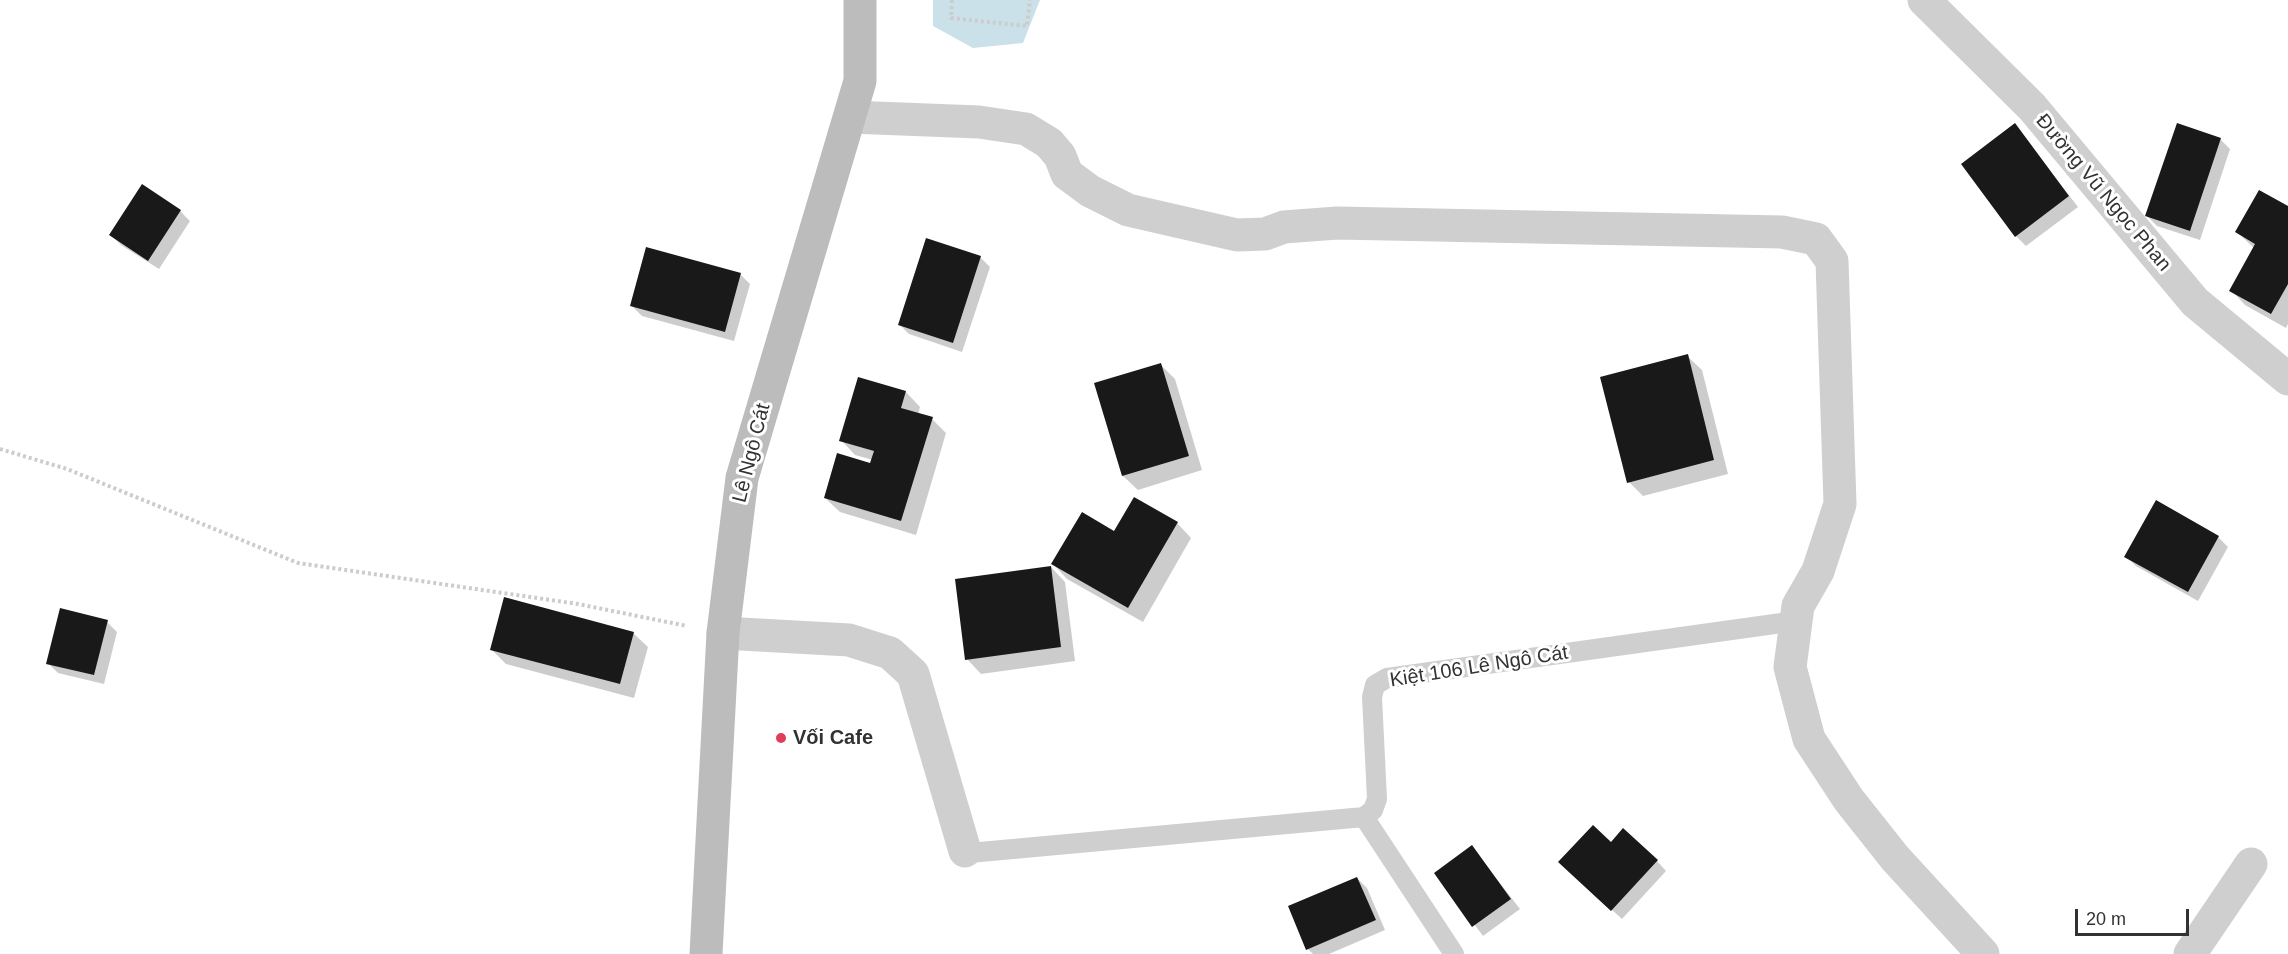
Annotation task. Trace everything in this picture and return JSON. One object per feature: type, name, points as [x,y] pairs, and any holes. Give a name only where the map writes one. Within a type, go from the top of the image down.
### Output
[{"type":"street","name":"Lê Ngô Cát","points":[[705,954],[723,633],[742,478],[860,81],[860,0]]},
{"type":"street","name":"Đường Vũ Ngọc Phan","points":[[1924,0],[2032,107],[2195,302],[2288,379]]},
{"type":"street","points":[[850,117],[979,122],[1026,129],[1049,143],[1060,156],[1067,174],[1090,191],[1128,210],[1237,235],[1265,234],[1284,227],[1337,223],[1782,232],[1816,239],[1832,261],[1840,504],[1818,571],[1798,606],[1790,667],[1809,738],[1849,800],[1895,858],[1983,954]]},
{"type":"street","points":[[723,633],[849,640],[890,653],[913,674],[965,851]]},
{"type":"street","points":[[2190,954],[2251,864]]},
{"type":"lane","name":"Kiệt 106 Lê Ngô Cát","points":[[1364,817],[1373,810],[1377,799],[1372,697],[1376,685],[1387,678],[1796,621]]},
{"type":"lane","points":[[965,851],[969,853],[1364,817],[1454,954]]},
{"type":"path","points":[[952,0],[951,18],[1027,26],[1030,0]]},
{"type":"path","points":[[0,449],[67,469],[298,562],[578,604],[723,633]]},
{"type":"water","points":[[933,0],[1040,0],[1023,43],[973,48],[933,26]]},
{"type":"building","points":[[2015,123],[2069,196],[2015,237],[1961,164]]},
{"type":"building","points":[[2177,123],[2221,138],[2190,231],[2145,216]]},
{"type":"building","points":[[142,184],[181,210],[148,261],[109,235]]},
{"type":"building","points":[[2259,190],[2288,206],[2288,284],[2271,314],[2229,291],[2255,244],[2235,232]]},
{"type":"building","points":[[926,238],[981,256],[953,343],[898,325]]},
{"type":"building","points":[[646,247],[741,273],[725,332],[630,306]]},
{"type":"building","points":[[1688,354],[1714,460],[1627,483],[1600,377]]},
{"type":"building","points":[[1161,363],[1189,456],[1122,476],[1094,383]]},
{"type":"building","points":[[858,377],[906,391],[901,408],[933,417],[901,521],[824,498],[837,453],[870,463],[874,451],[839,441]]},
{"type":"building","points":[[1134,497],[1178,522],[1128,608],[1051,564],[1082,512],[1114,531]]},
{"type":"building","points":[[2156,500],[2219,536],[2188,592],[2124,557]]},
{"type":"building","points":[[1051,566],[1061,647],[965,660],[955,579]]},
{"type":"building","points":[[504,597],[634,632],[620,684],[490,650]]},
{"type":"building","points":[[60,608],[108,620],[94,675],[46,664]]},
{"type":"building","points":[[1593,825],[1611,842],[1623,828],[1658,860],[1611,911],[1558,862]]},
{"type":"building","points":[[1472,845],[1511,899],[1472,927],[1434,873]]},
{"type":"building","points":[[1357,877],[1376,920],[1306,950],[1288,906]]},
{"type":"place","name":"Vối Cafe","points":[[781,738]]}]
